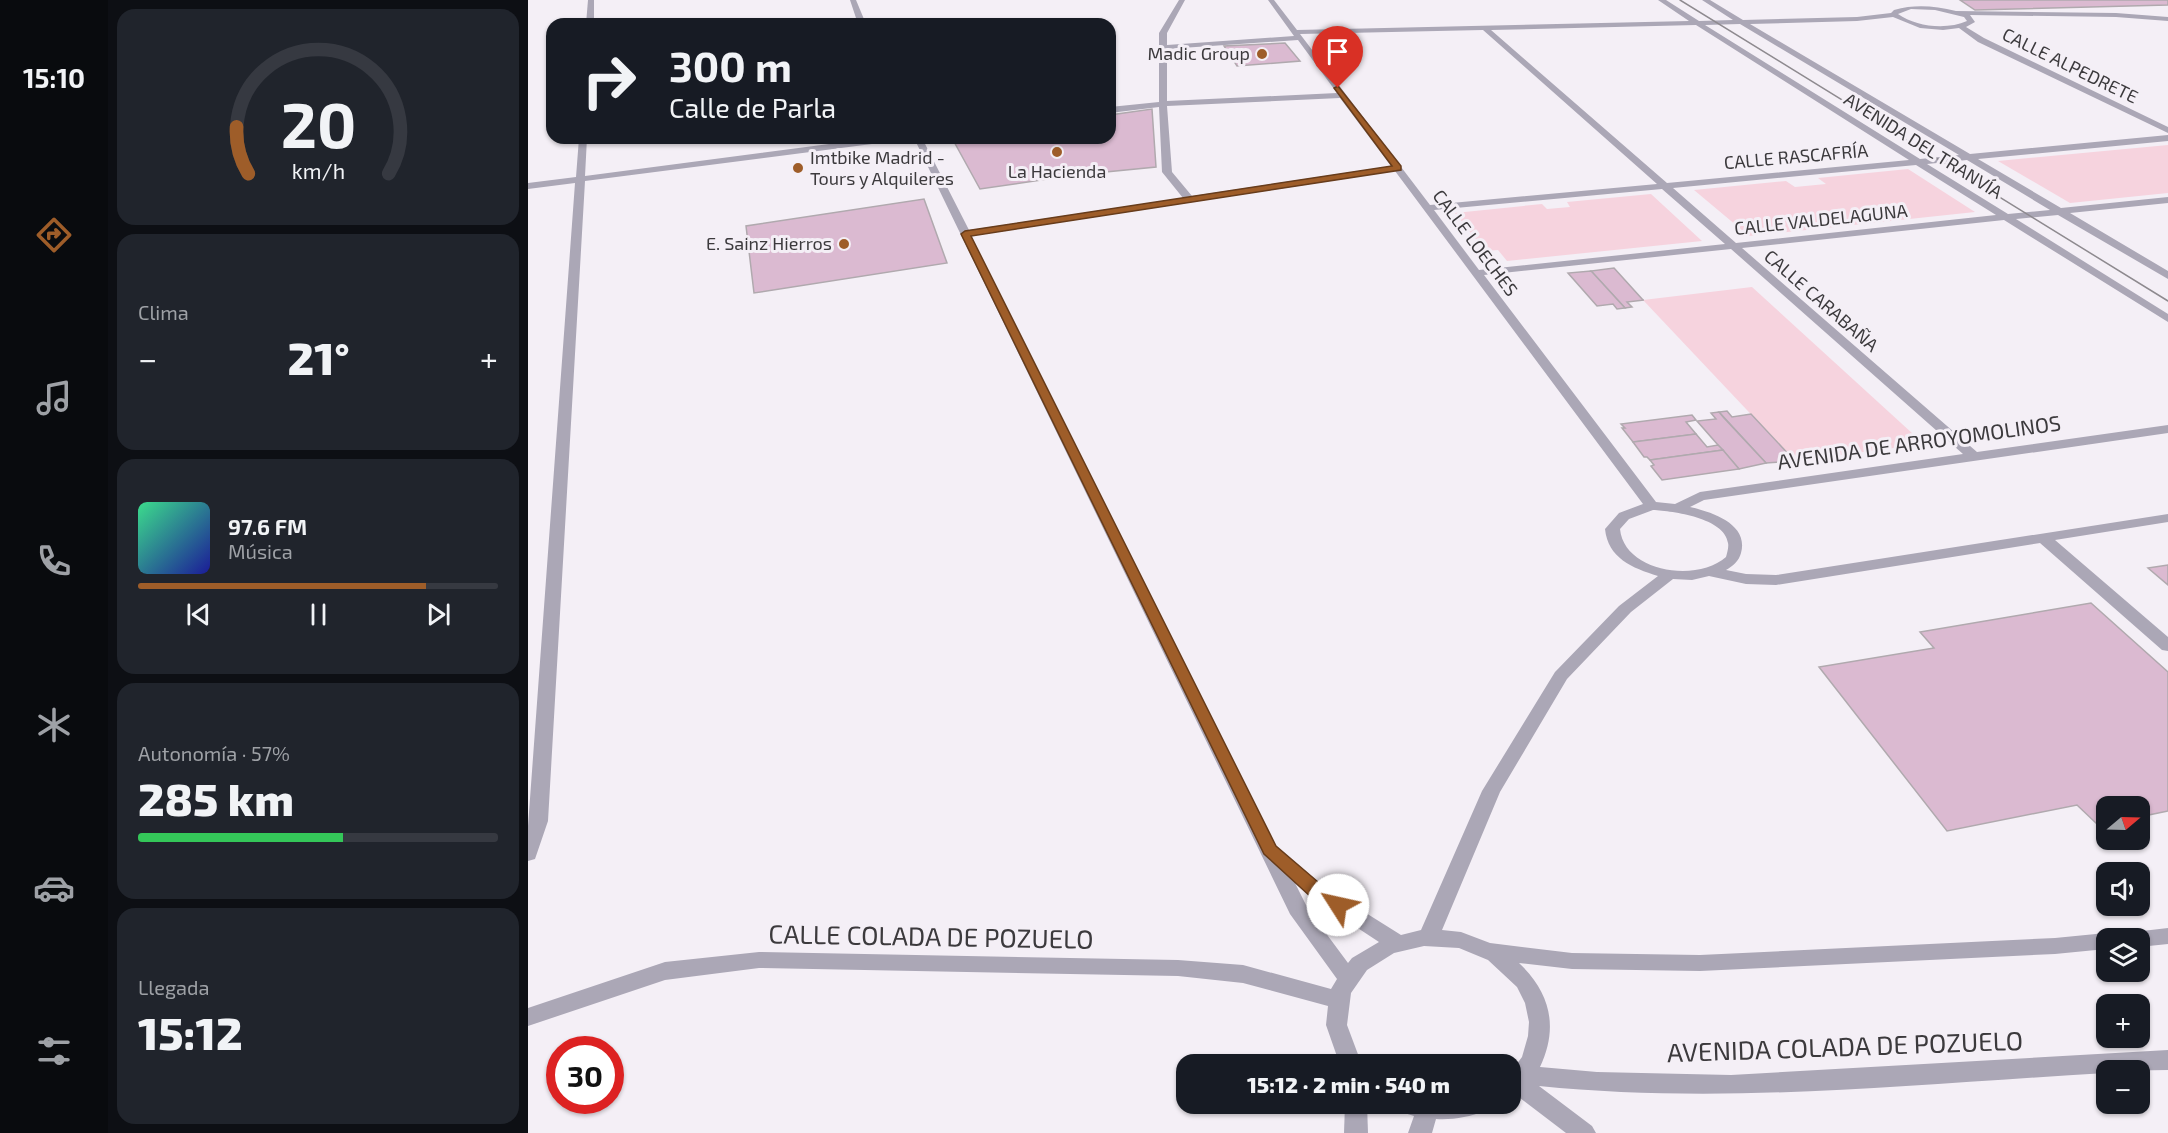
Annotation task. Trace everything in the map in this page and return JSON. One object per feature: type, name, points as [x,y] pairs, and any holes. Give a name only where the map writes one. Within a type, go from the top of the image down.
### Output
[{"type":"street","points":[[590,18],[591,0]]},
{"type":"street","points":[[853,0],[860,18]]},
{"type":"street","points":[[1182,0],[1163,33],[1163,103],[1167,172],[1190,200]]},
{"type":"street","name":"CALLE LOECHES","points":[[1271,0],[1652,506]]},
{"type":"street","name":"AVENIDA DEL TRANVÍA","points":[[1661,0],[2168,319]]},
{"type":"street","name":"AVENIDA DEL TRANVÍA","points":[[1706,0],[2168,276]]},
{"type":"street","points":[[1163,46],[1298,35],[1857,19],[1894,15],[1901,9],[1922,7],[1998,16],[2075,14],[2168,19]]},
{"type":"street","points":[[1959,12],[1971,19],[1971,22]]},
{"type":"street","points":[[1894,15],[1904,21],[1926,26],[1962,26],[1998,16]]},
{"type":"street","name":"CALLE ALPEDRETE","points":[[1962,26],[1964,30],[1981,40],[2168,130]]},
{"type":"street","name":"CALLE CARABAÑA","points":[[1485,28],[1974,457]]},
{"type":"street","points":[[1116,109],[1163,103],[1343,95]]},
{"type":"street","name":"CALLE RASCAFRÍA","points":[[1428,208],[2168,138]]},
{"type":"street","points":[[528,854],[539,821],[583,144]]},
{"type":"street","points":[[528,186],[849,144]]},
{"type":"street","points":[[921,144],[1300,914],[1347,977]]},
{"type":"street","points":[[965,234],[1398,168]]},
{"type":"street","name":"CALLE VALDELAGUNA","points":[[1477,273],[2168,200]]},
{"type":"street","name":"AVENIDA DE ARROYOMOLINOS","points":[[1679,507],[1700,496],[2168,429]]},
{"type":"street","points":[[1652,506],[1679,507],[1712,518],[1732,536],[1735,547],[1733,557],[1724,566],[1711,572],[1683,576],[1668,575],[1648,570],[1630,561],[1617,550],[1611,538],[1613,527],[1621,517],[1635,510],[1652,506]]},
{"type":"street","points":[[1711,572],[1746,579],[1776,580],[2168,518]]},
{"type":"street","points":[[2044,538],[2168,646]]},
{"type":"street","points":[[1429,936],[1491,791],[1561,676],[1625,609],[1668,575]]},
{"type":"street","points":[[1270,850],[1319,893],[1396,942]]},
{"type":"street","points":[[1345,1054],[1335,1024],[1337,1000],[1347,977],[1368,956],[1396,942],[1429,936],[1461,939],[1491,951],[1516,969],[1533,993],[1541,1021],[1538,1049],[1521,1075]]},
{"type":"street","points":[[2150,938],[2168,936]]},
{"type":"street","points":[[1491,951],[1572,961],[1700,963],[2096,942]]},
{"type":"street","name":"CALLE COLADA DE POZUELO","points":[[528,1017],[665,971],[759,960],[1178,968],[1242,975],[1337,1000]]},
{"type":"street","name":"AVENIDA COLADA DE POZUELO","points":[[1521,1081],[1731,1085],[2168,1060]]},
{"type":"street","points":[[1521,1084],[1584,1133]]},
{"type":"street","points":[[1356,1114],[1356,1133]]},
{"type":"street","points":[[1418,1114],[1420,1133]]},
{"type":"shaded area","points":[[2168,145],[2168,193],[2070,203],[1998,161]]},
{"type":"shaded area","points":[[1908,169],[1975,212],[1749,236],[1694,190],[1786,181],[1795,187],[1826,184],[1818,178]]},
{"type":"shaded area","points":[[1651,194],[1702,241],[1507,261],[1498,250],[1485,251],[1455,213],[1542,204],[1547,209],[1570,207],[1567,202]]},
{"type":"shaded area","points":[[1752,287],[1924,444],[1795,461],[1643,300]]},
{"type":"building","points":[[1960,0],[2168,0],[2168,5],[1975,10]]},
{"type":"building","name":"Madic Group","points":[[1285,43],[1300,61],[1237,66],[1224,46]]},
{"type":"building","name":"La Hacienda","points":[[1152,109],[1156,167],[1075,175],[980,189],[955,144],[1116,144],[1116,114]]},
{"type":"building","name":"E. Sainz Hierros","points":[[924,199],[947,263],[754,293],[746,226]]},
{"type":"building","points":[[1614,268],[1644,300],[1627,302],[1632,307],[1625,308],[1591,271]]},
{"type":"building","points":[[1591,271],[1625,308],[1617,309],[1613,304],[1597,306],[1568,273]]},
{"type":"building","points":[[1727,411],[1732,417],[1751,414],[1795,461],[1766,463],[1719,412]]},
{"type":"building","points":[[1719,412],[1766,463],[1739,469],[1697,421],[1716,419],[1711,413]]},
{"type":"building","points":[[1692,415],[1696,420],[1686,422],[1696,434],[1633,442],[1621,424]]},
{"type":"building","points":[[1696,434],[1707,447],[1718,445],[1723,450],[1650,460],[1644,457],[1633,442]]},
{"type":"building","points":[[1723,450],[1739,469],[1662,480],[1651,466],[1654,465],[1650,460]]},
{"type":"building","points":[[2168,565],[2168,585],[2148,568]]},
{"type":"building","points":[[2091,603],[2168,672],[2168,811],[2150,815],[2150,796],[2096,796],[2096,823],[2077,805],[1947,831],[1819,667],[1934,648],[1920,632]]},
{"type":"tram line","points":[[1680,0],[2168,301]]},
{"type":"place","name":"Madic Group","points":[[1262,54]]},
{"type":"place","name":"La Hacienda","points":[[1057,152]]},
{"type":"place","name":"Imtbike Madrid - Tours y Alquileres","points":[[798,168]]},
{"type":"place","name":"E. Sainz Hierros","points":[[844,244]]},
{"type":"route","points":[[1338,88],[1398,168],[965,234],[1270,850],[1319,893],[1338,905]]}]
